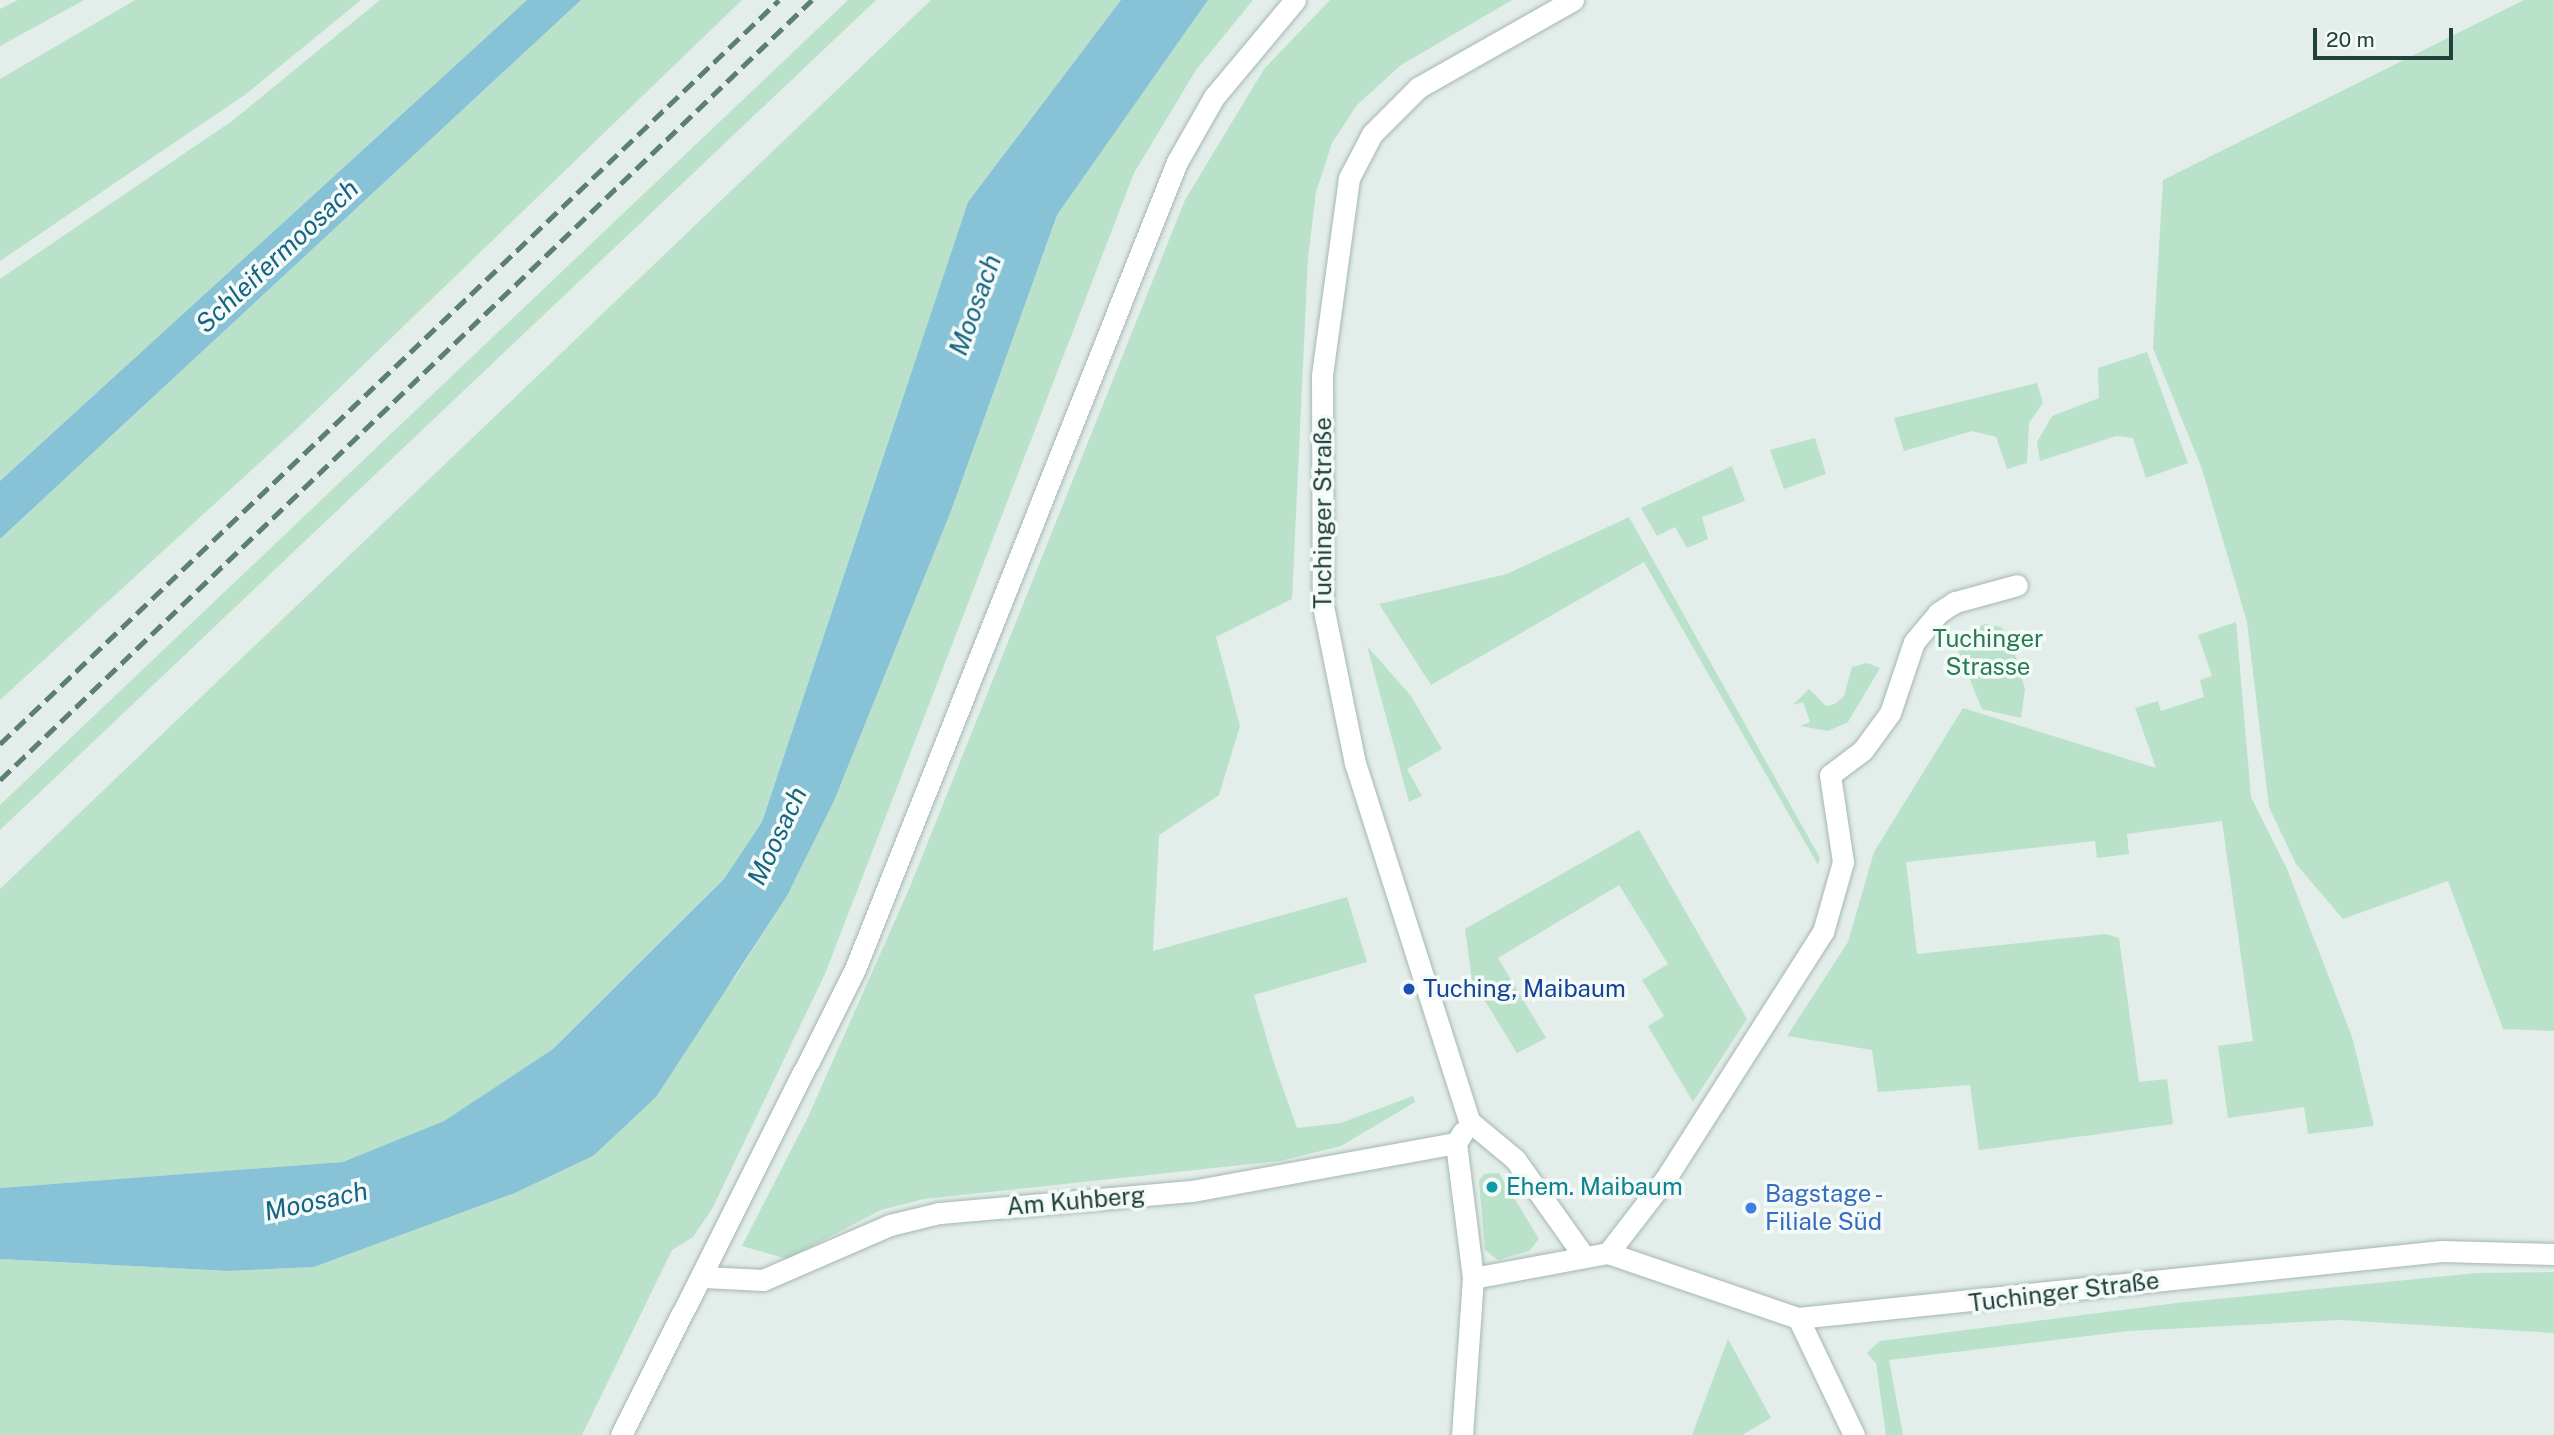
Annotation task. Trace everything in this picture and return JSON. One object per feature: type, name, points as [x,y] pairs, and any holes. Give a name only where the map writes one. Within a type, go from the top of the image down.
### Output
[{"type":"street","points":[[621,1435],[704,1278],[855,970],[1118,298],[1177,162],[1214,97],[1295,0]]},
{"type":"street","name":"Tuchinger Straße","points":[[1469,1121],[1355,763],[1326,639],[1322,375],[1331,280],[1349,178],[1372,134],[1419,87],[1573,0]]},
{"type":"street","points":[[1608,1253],[1666,1178],[1823,932],[1843,862],[1830,775],[1863,750],[1890,713],[1914,642],[1938,613],[1955,602],[2017,585]]},
{"type":"street","points":[[1462,1435],[1473,1278],[1456,1143],[1469,1121],[1515,1159],[1583,1255]]},
{"type":"street","name":"Am Kuhberg","points":[[704,1278],[763,1280],[890,1225],[939,1213],[1192,1191],[1456,1143]]},
{"type":"street","name":"Tuchinger Straße","points":[[1473,1278],[1583,1255],[1608,1253],[1798,1318],[2442,1251],[2554,1254]]},
{"type":"street","points":[[1798,1318],[1854,1435]]},
{"type":"green space","points":[[18,0],[84,0],[0,46],[0,9]]},
{"type":"green space","points":[[135,0],[361,0],[246,94],[0,261],[0,79]]},
{"type":"green space","points":[[380,0],[527,0],[0,481],[0,279],[232,121]]},
{"type":"green space","points":[[581,0],[742,0],[302,424],[0,700],[0,539]]},
{"type":"green space","points":[[848,0],[876,0],[0,830],[0,805]]},
{"type":"green space","points":[[931,0],[1121,0],[968,202],[762,822],[724,879],[553,1049],[444,1121],[344,1162],[0,1188],[0,889]]},
{"type":"green space","points":[[1208,0],[1253,0],[1196,70],[1134,173],[825,974],[712,1209],[693,1237],[672,1250],[582,1435],[0,1435],[0,1259],[228,1271],[314,1267],[515,1193],[593,1156],[736,976],[787,896],[834,801],[951,511],[1057,215]]},
{"type":"green space","points":[[1330,0],[1512,0],[1401,65],[1357,105],[1332,143],[1316,192],[1308,258],[1292,599],[1216,637],[1240,726],[1219,795],[1159,835],[1153,951],[1347,897],[1367,962],[1254,995],[1274,1063],[1297,1128],[1341,1123],[1413,1096],[1415,1102],[1341,1146],[1280,1161],[924,1199],[881,1210],[787,1259],[742,1246],[808,1117],[909,889],[1185,200],[1264,69]]},
{"type":"green space","points":[[2524,0],[2554,0],[2554,1031],[2503,1029],[2448,881],[2343,919],[2296,864],[2269,807],[2247,622],[2202,469],[2153,348],[2163,180]]},
{"type":"green space","points":[[2147,352],[2188,463],[2146,478],[2133,438],[2116,436],[2040,461],[2037,442],[2052,416],[2099,398],[2098,368]]},
{"type":"green space","points":[[2037,383],[2043,403],[2029,423],[2027,463],[2007,469],[1996,437],[1972,431],[1904,451],[1894,418]]},
{"type":"green space","points":[[1815,438],[1826,474],[1784,489],[1770,450]]},
{"type":"green space","points":[[1732,466],[1745,501],[1702,517],[1708,539],[1687,548],[1675,527],[1657,536],[1641,508]]},
{"type":"green space","points":[[1629,517],[1820,858],[1818,865],[1644,562],[1431,685],[1379,604],[1507,574]]},
{"type":"green space","points":[[2236,622],[2251,797],[2287,869],[2352,1037],[2374,1126],[2308,1134],[2304,1107],[2228,1118],[2218,1046],[2253,1041],[2222,821],[2127,834],[2129,854],[2097,858],[2095,841],[1906,862],[1917,954],[2106,934],[2119,938],[2139,1082],[2167,1079],[2173,1124],[1979,1150],[1970,1085],[1878,1092],[1872,1050],[1787,1036],[1848,942],[1874,852],[1963,708],[2156,768],[2135,708],[2158,701],[2161,711],[2204,697],[2200,680],[2212,676],[2198,635]]},
{"type":"green space","name":"Tuchinger Strasse","points":[[1985,624],[2001,627],[2011,641],[2025,689],[2021,718],[1982,709],[1957,648],[1969,632]]},
{"type":"green space","points":[[1367,646],[1411,696],[1442,749],[1407,769],[1422,796],[1409,802]]},
{"type":"green space","points":[[1867,663],[1880,668],[1848,722],[1828,731],[1800,726],[1810,722],[1803,702],[1793,705],[1809,689],[1826,706],[1835,704],[1844,696],[1852,667]]},
{"type":"green space","points":[[1639,830],[1747,1019],[1693,1102],[1648,1026],[1664,1016],[1642,980],[1668,964],[1619,885],[1498,958],[1546,1038],[1517,1053],[1472,980],[1465,929]]},
{"type":"green space","points":[[1499,1173],[1539,1239],[1529,1251],[1498,1260],[1485,1250],[1479,1181],[1484,1174]]},
{"type":"green space","points":[[2554,1272],[2554,1333],[2339,1320],[2129,1331],[1889,1360],[1903,1435],[1886,1435],[1876,1363],[1867,1353],[1880,1341],[2177,1303],[2477,1273]]},
{"type":"green space","points":[[1728,1339],[1771,1418],[1742,1435],[1692,1435]]},
{"type":"water","name":"Schleifermoosach","points":[[527,0],[581,0],[0,539],[0,481]]},
{"type":"water","name":"Moosach","points":[[1121,0],[1208,0],[1057,215],[951,511],[834,801],[787,896],[656,1097],[593,1156],[515,1193],[314,1267],[228,1271],[0,1259],[0,1188],[343,1162],[444,1121],[553,1049],[724,879],[762,822],[968,202]]},
{"type":"railway","points":[[0,744],[779,0]]},
{"type":"railway","points":[[0,780],[812,0]]},
{"type":"place","name":"Tuching, Maibaum","points":[[1409,989]]},
{"type":"place","name":"Ehem. Maibaum","points":[[1492,1187]]},
{"type":"place","name":"Bagstage - Filiale Süd","points":[[1751,1208]]}]
